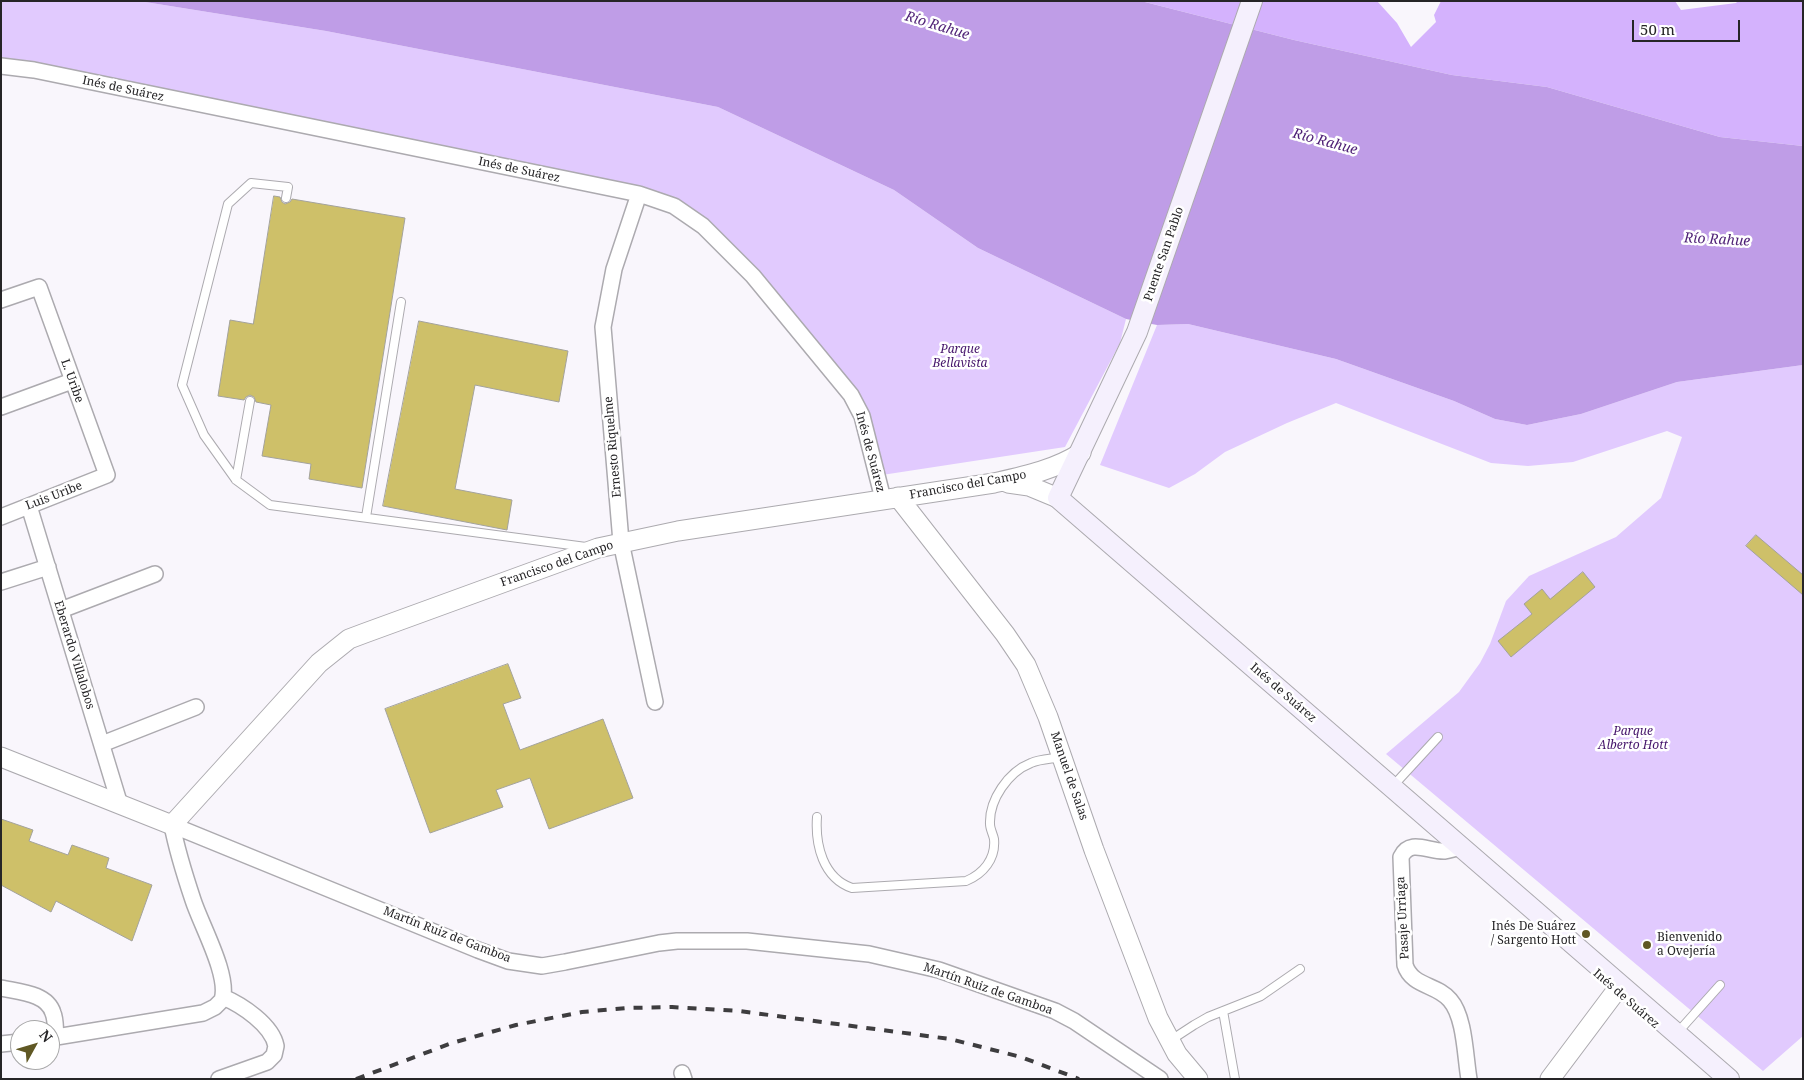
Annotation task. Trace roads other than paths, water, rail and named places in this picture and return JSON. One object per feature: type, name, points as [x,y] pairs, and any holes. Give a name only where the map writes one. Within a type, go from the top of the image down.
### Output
[{"type":"main road","name":"Puente San Pablo","points":[[1058,498],[1137,332],[1252,1]]},
{"type":"main road","name":"Inés de Suárez","points":[[1058,498],[1559,932],[1620,989],[1729,1079]]},
{"type":"street","name":"Inés de Suárez","points":[[1,66],[34,70],[639,194],[674,206],[703,226],[754,276],[851,395],[862,416],[890,498]]},
{"type":"street","name":"Ernesto Riquelme","points":[[639,194],[614,269],[603,327],[621,542],[655,702]]},
{"type":"street","name":"L. Uribe","points":[[1,300],[39,287],[107,475]]},
{"type":"street","points":[[1,407],[72,381]]},
{"type":"street","name":"Francisco del Campo","points":[[172,825],[319,663],[349,639],[598,548],[621,542],[994,483],[1041,472],[1065,463],[1081,453]]},
{"type":"street","name":"Luis Uribe","points":[[1,517],[107,475]]},
{"type":"street","name":"Inés de Suárez","points":[[994,483],[1029,486],[1058,498]]},
{"type":"street","name":"Manuel de Salas","points":[[890,498],[1016,651],[1034,681],[1094,850],[1158,1018],[1169,1042],[1198,1079]]},
{"type":"street","name":"Eberardo Villalobos","points":[[29,506],[120,804]]},
{"type":"street","points":[[1,582],[48,567]]},
{"type":"street","points":[[60,610],[155,574]]},
{"type":"street","points":[[102,744],[196,707]]},
{"type":"street","name":"Martín Ruiz de Gamboa","points":[[1,757],[478,950],[508,960],[525,964],[552,965],[659,943],[721,940],[834,949],[870,954],[939,970],[1055,1011],[1160,1079]]},
{"type":"street","points":[[60,1037],[203,1013],[220,1004],[223,997],[218,963],[193,900],[172,825]]},
{"type":"street","name":"Pasaje Urriaga","points":[[1461,847],[1446,851],[1414,846],[1406,850],[1401,857],[1405,965],[1413,978],[1446,995],[1454,1005],[1460,1021],[1469,1079]]},
{"type":"street","points":[[1,988],[36,996],[47,1002],[53,1012],[53,1020]]},
{"type":"street","points":[[1550,1079],[1620,989]]},
{"type":"street","points":[[219,1079],[267,1062],[274,1055],[276,1046],[270,1033],[251,1013],[241,1005],[223,997]]},
{"type":"lane","points":[[286,198],[288,187],[251,183],[228,204],[182,385],[204,435],[236,480],[270,504],[598,548]]},
{"type":"lane","points":[[366,517],[401,302]]},
{"type":"lane","points":[[236,480],[250,401]]},
{"type":"lane","points":[[1392,787],[1438,737]]},
{"type":"lane","points":[[818,817],[818,840],[824,861],[832,876],[844,886],[852,888],[966,881],[979,874],[991,859],[994,846],[990,826],[991,816],[997,797],[1007,780],[1032,762],[1062,757]]},
{"type":"lane","points":[[1169,1042],[1194,1024],[1261,996],[1300,969]]},
{"type":"lane","points":[[1675,1035],[1720,985]]},
{"type":"lane","points":[[1223,1012],[1235,1079]]},
{"type":"water","name":"Río Rahue","points":[[139,1],[1141,1],[1294,40],[1452,75],[1547,87],[1720,137],[1803,146],[1803,365],[1677,382],[1581,414],[1527,425],[1495,419],[1454,401],[1336,359],[1188,324],[1157,325],[1126,319],[978,248],[894,190],[718,107],[326,31]]},
{"type":"railway","points":[[356,1079],[452,1043],[516,1025],[582,1012],[672,1007],[739,1011],[950,1039],[1021,1057],[1079,1079]]},
{"type":"place","name":"Inés De Suárez / Sargento Hott","points":[[1586,934]]},
{"type":"place","name":"Bienvenido a Ovejería","points":[[1647,945]]},
{"type":"park label","name":"Parque Bellavista","points":[[960,357]]},
{"type":"park label","name":"Parque Alberto Hott","points":[[1633,739]]}]
